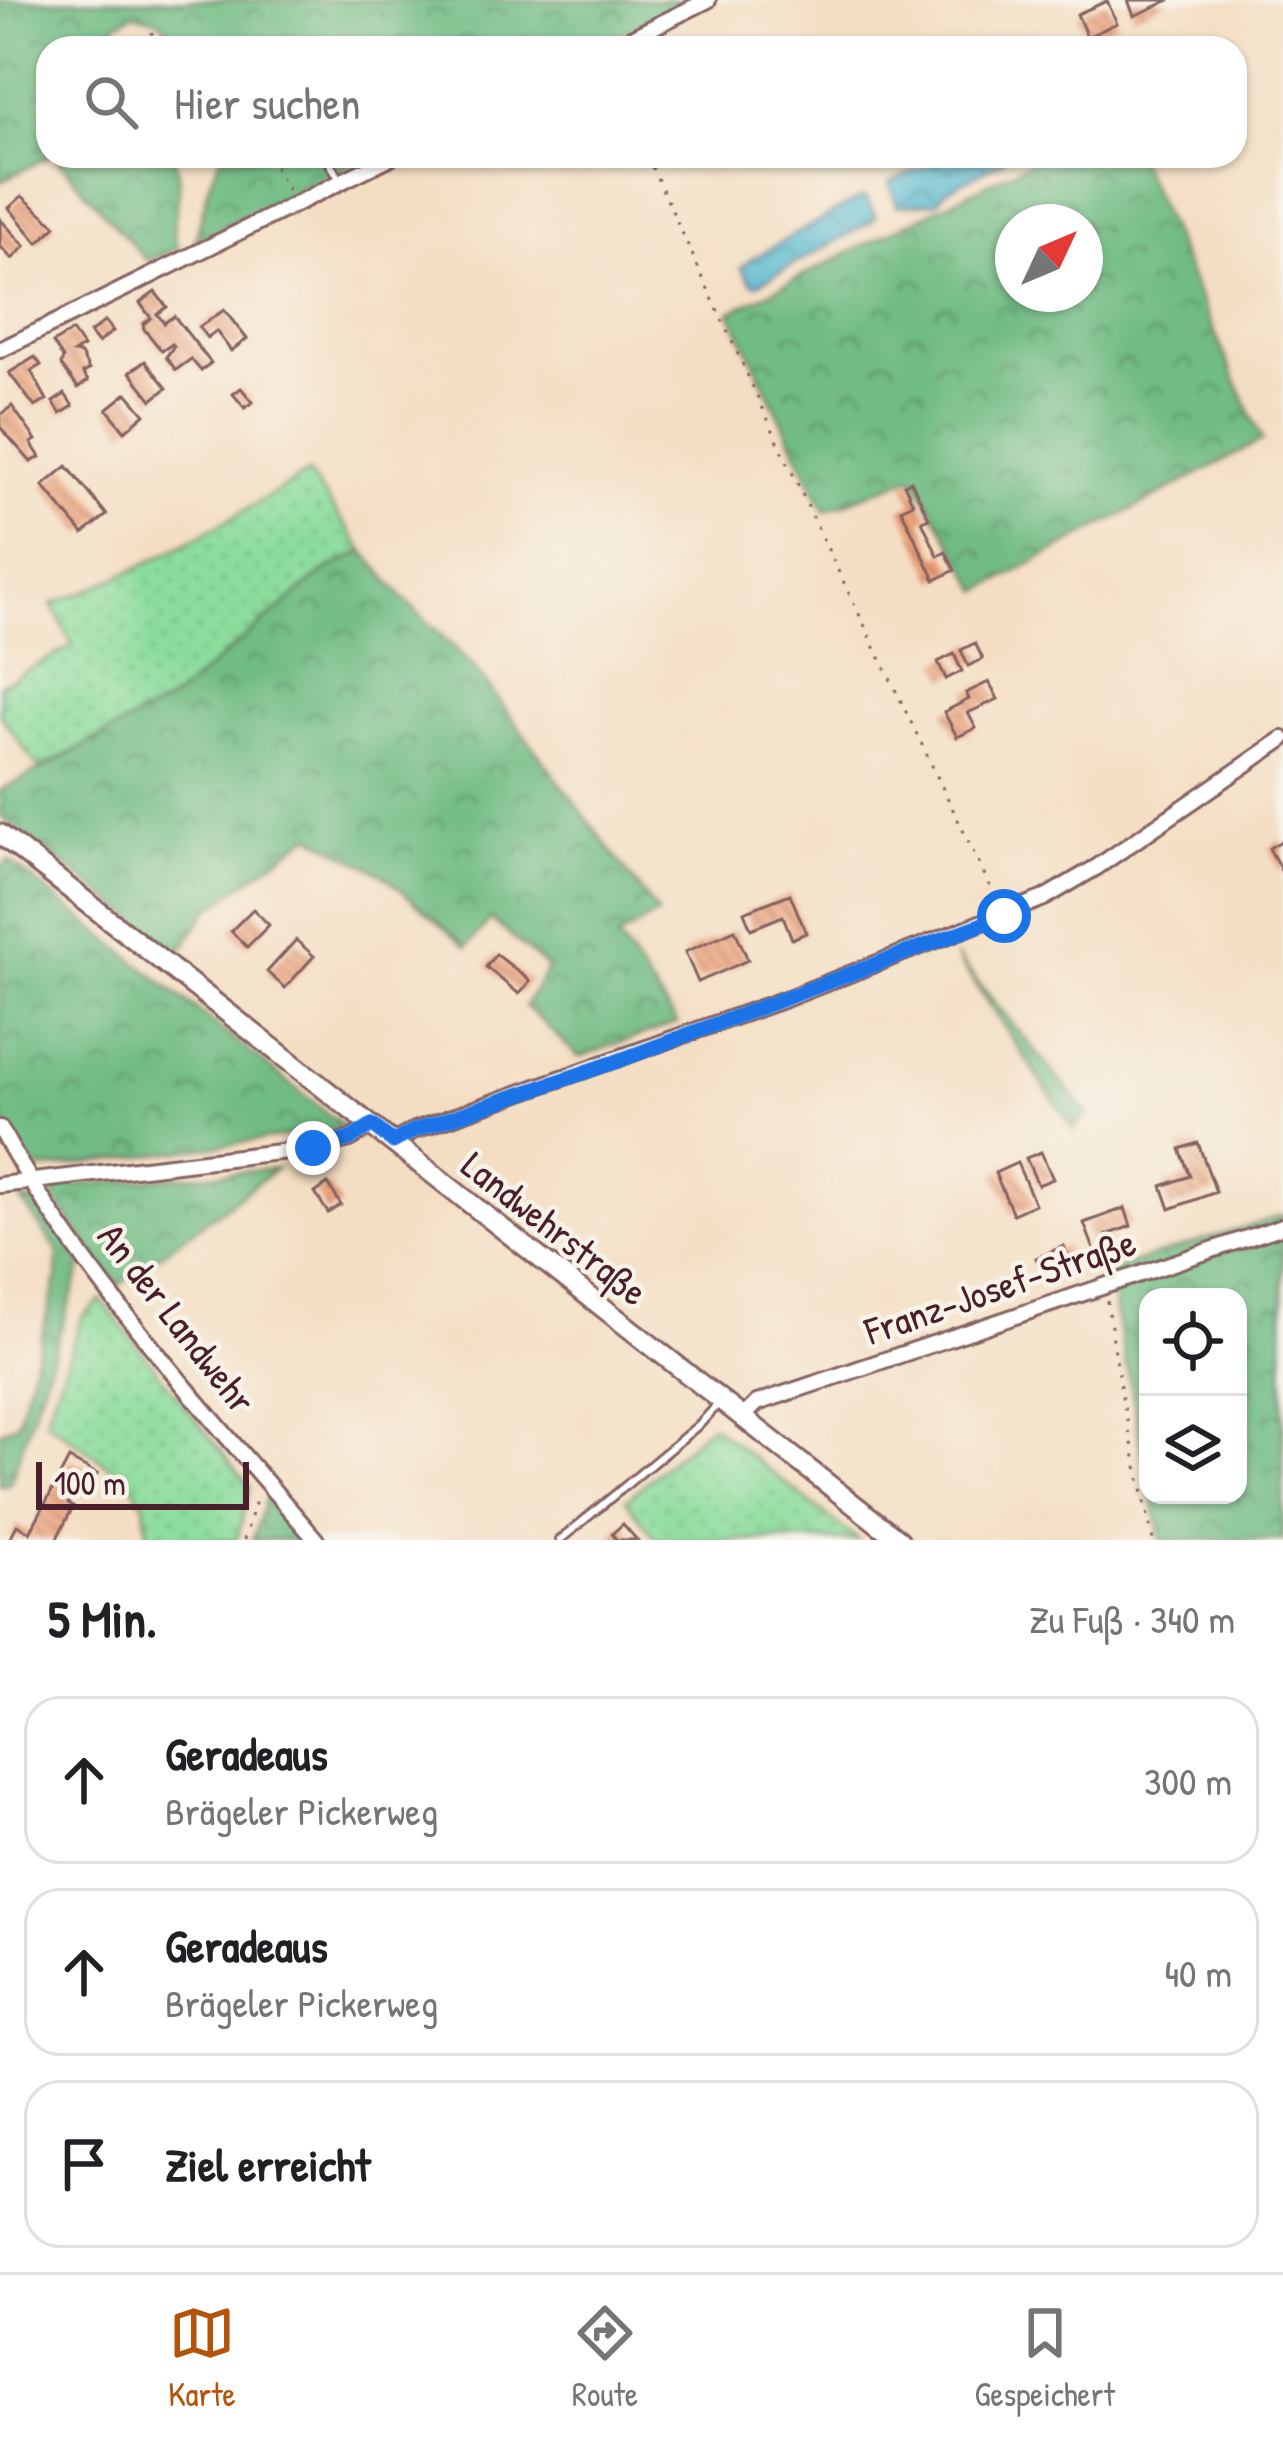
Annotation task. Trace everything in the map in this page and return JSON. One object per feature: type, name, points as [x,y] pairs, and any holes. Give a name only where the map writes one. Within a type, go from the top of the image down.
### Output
[{"type":"street","points":[[635,36],[708,0]]},
{"type":"street","points":[[0,350],[369,168]]},
{"type":"street","points":[[393,1142],[1044,898],[1283,739]]},
{"type":"street","name":"Landwehrstraße","points":[[0,834],[899,1540]]},
{"type":"street","points":[[0,1185],[313,1148],[350,1139],[372,1125]]},
{"type":"street","name":"An der Landwehr","points":[[0,1128],[28,1180],[149,1342],[316,1540]]},
{"type":"street","name":"Franz-Josef-Straße","points":[[743,1417],[757,1402],[1283,1226]]},
{"type":"lane","points":[[332,168],[341,182]]},
{"type":"lane","points":[[560,1540],[658,1460],[721,1400]]},
{"type":"path","points":[[275,168],[294,205]]},
{"type":"path","points":[[653,168],[820,533],[1004,916]]},
{"type":"path","points":[[1106,1286],[1109,1330],[1154,1540]]},
{"type":"path","points":[[244,1540],[263,1478]]},
{"type":"green space","points":[[0,0],[690,0],[616,36],[175,36],[159,21],[135,14],[114,25],[110,36],[36,36],[36,163],[0,182]]},
{"type":"green space","points":[[65,168],[177,168],[174,225],[178,249],[147,261]]},
{"type":"green space","points":[[216,168],[344,168],[195,241]]},
{"type":"green space","points":[[1019,168],[1142,168],[1262,440],[980,591],[913,476],[825,511],[730,312]]},
{"type":"green space","points":[[308,473],[364,551],[323,573],[171,700],[39,769],[0,714],[0,685],[73,646],[52,604],[151,561]]},
{"type":"green space","points":[[364,551],[402,597],[473,666],[658,914],[618,938],[677,1023],[579,1057],[525,1006],[548,968],[491,919],[467,947],[384,875],[310,835],[208,910],[179,953],[0,816],[0,791],[171,700],[323,572]]},
{"type":"green space","points":[[9,861],[342,1125],[335,1130],[41,1170],[25,1159],[0,1113],[0,868]]},
{"type":"green space","points":[[956,956],[1087,1113],[1074,1130]]},
{"type":"green space","points":[[276,1169],[118,1286],[52,1197],[60,1186]]},
{"type":"green space","points":[[21,1200],[35,1202],[76,1252],[81,1268],[10,1483],[0,1486],[0,1431],[17,1424],[57,1279],[58,1252]]},
{"type":"green space","points":[[1283,1215],[1283,1540],[1161,1540],[1154,1504],[1247,1504],[1247,1288],[1139,1288],[1139,1429],[1107,1271]]},
{"type":"green space","points":[[101,1300],[250,1487],[237,1540],[148,1540],[144,1504],[129,1480],[45,1420],[82,1317]]},
{"type":"green space","points":[[711,1425],[859,1540],[657,1540],[626,1500]]},
{"type":"green space","points":[[268,1493],[306,1540],[252,1540]]},
{"type":"water","points":[[921,168],[989,168],[947,190],[937,202],[897,206],[889,183]]},
{"type":"water","points":[[866,198],[876,216],[873,221],[758,284],[741,268],[751,259]]},
{"type":"building","points":[[1128,0],[1170,0],[1134,16]]},
{"type":"building","points":[[1107,1],[1117,23],[1087,36],[1077,14]]},
{"type":"building","points":[[22,196],[56,226],[38,243],[9,208]]},
{"type":"building","points":[[0,219],[25,246],[12,259],[0,246]]},
{"type":"building","points":[[155,292],[167,307],[157,314],[164,323],[174,316],[211,363],[201,371],[191,359],[176,370],[166,357],[174,346],[162,351],[144,329],[151,318],[140,303]]},
{"type":"building","points":[[224,310],[247,339],[231,351],[216,331],[207,338],[199,327]]},
{"type":"building","points":[[105,321],[113,331],[98,343],[90,333]]},
{"type":"building","points":[[72,331],[83,347],[74,353],[81,354],[89,370],[83,373],[88,381],[78,388],[61,365],[63,358],[53,343]]},
{"type":"building","points":[[35,357],[41,365],[31,371],[47,400],[35,407],[9,373]]},
{"type":"building","points":[[145,361],[167,388],[152,400],[130,372]]},
{"type":"building","points":[[241,388],[253,402],[245,408],[233,394]]},
{"type":"building","points":[[127,393],[145,414],[125,431],[107,409]]},
{"type":"building","points":[[65,394],[73,406],[61,414],[53,402]]},
{"type":"building","points":[[12,406],[36,440],[31,443],[40,457],[31,462],[0,427],[0,415]]},
{"type":"building","points":[[67,466],[107,515],[83,534],[43,486]]},
{"type":"building","points":[[911,481],[929,518],[922,521],[938,556],[946,552],[955,570],[935,580],[901,509],[913,503],[904,484]]},
{"type":"building","points":[[975,643],[983,659],[968,666],[961,650]]},
{"type":"building","points":[[954,654],[962,671],[946,679],[938,662]]},
{"type":"building","points":[[989,682],[998,699],[968,713],[976,728],[957,737],[944,712],[969,699],[966,693]]},
{"type":"building","points":[[1283,840],[1283,874],[1269,848]]},
{"type":"building","points":[[790,894],[806,933],[792,939],[783,916],[751,929],[744,912]]},
{"type":"building","points":[[253,909],[269,925],[247,947],[231,931]]},
{"type":"building","points":[[735,930],[748,960],[698,982],[685,952]]},
{"type":"building","points":[[296,940],[314,956],[285,988],[267,972]]},
{"type":"building","points":[[496,954],[530,981],[519,994],[486,967]]},
{"type":"building","points":[[1198,1143],[1216,1192],[1170,1209],[1162,1186],[1190,1176],[1180,1149]]},
{"type":"building","points":[[1041,1152],[1053,1179],[1038,1185],[1026,1158]]},
{"type":"building","points":[[1017,1163],[1035,1204],[1013,1214],[995,1173]]},
{"type":"building","points":[[328,1184],[341,1205],[328,1213],[315,1193]]},
{"type":"building","points":[[1125,1208],[1131,1226],[1107,1235],[1114,1254],[1098,1260],[1084,1223]]},
{"type":"building","points":[[1064,1246],[1074,1270],[1046,1282],[1036,1258]]},
{"type":"building","points":[[69,1459],[97,1474],[85,1496],[75,1490],[68,1504],[73,1507],[56,1540],[10,1538],[17,1525],[30,1532]]},
{"type":"building","points":[[623,1524],[637,1540],[617,1540],[612,1534]]},
{"type":"route","points":[[313,1148],[350,1139],[372,1125],[393,1142],[415,1130],[615,1062],[1004,916]]}]
